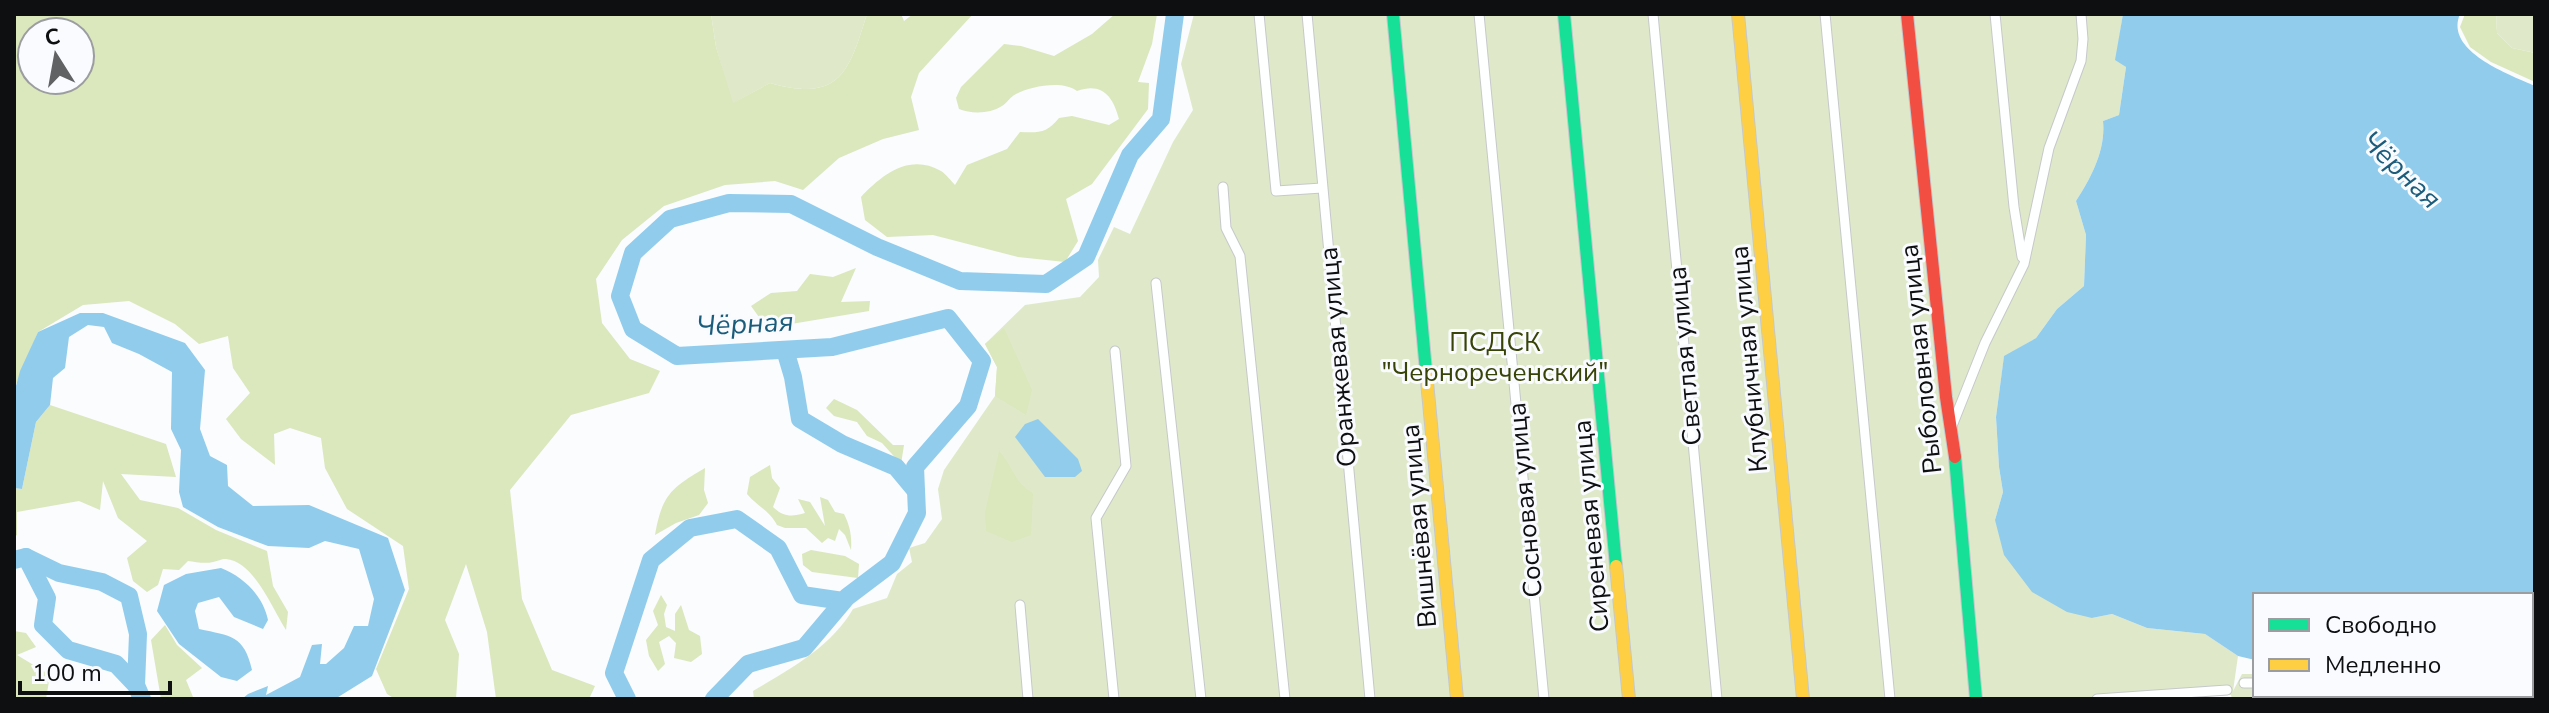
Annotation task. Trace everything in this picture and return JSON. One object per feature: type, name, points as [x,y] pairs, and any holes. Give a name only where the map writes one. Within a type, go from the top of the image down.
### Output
[{"type":"street","points":[[1259,14],[1276,191],[1322,188]]},
{"type":"street","name":"Оранжевая улица","points":[[1307,14],[1370,699]]},
{"type":"street","name":"Вишнёвая улица","points":[[1393,14],[1457,699]]},
{"type":"street","name":"Сосновая улица","points":[[1479,14],[1544,699]]},
{"type":"street","name":"Сиреневая улица","points":[[1564,14],[1629,699]]},
{"type":"street","name":"Светлая улица","points":[[1653,14],[1717,699]]},
{"type":"street","name":"Клубничная улица","points":[[1738,14],[1803,699]]},
{"type":"street","points":[[1825,14],[1890,699]]},
{"type":"street","name":"Рыболовная улица","points":[[1907,14],[1946,397],[1952,426],[1976,699]]},
{"type":"street","points":[[1995,14],[2014,207],[2024,264]]},
{"type":"street","points":[[1952,426],[1985,343],[2024,264],[2049,148],[2081,61],[2081,14]]},
{"type":"street","points":[[1223,187],[1226,228],[1240,256],[1285,699]]},
{"type":"street","points":[[1156,283],[1201,699]]},
{"type":"street","points":[[1114,699],[1096,518],[1126,466],[1115,351]]},
{"type":"street","points":[[1020,605],[1028,699]]},
{"type":"street","points":[[2244,683],[2253,683]]},
{"type":"street","points":[[2097,699],[2227,690]]},
{"type":"green space","points":[[14,14],[711,14],[716,47],[733,103],[770,83],[813,89],[827,85],[847,66],[867,14],[901,14],[904,21],[913,14],[973,14],[919,73],[911,97],[919,130],[883,139],[839,158],[803,190],[775,181],[725,185],[664,206],[622,240],[596,279],[602,323],[630,359],[660,371],[649,393],[571,415],[510,490],[522,599],[552,670],[595,686],[589,699],[496,699],[487,632],[466,564],[445,620],[459,654],[456,699],[395,699],[387,694],[376,669],[409,589],[403,546],[347,509],[325,468],[321,438],[290,428],[274,434],[275,465],[241,439],[226,419],[250,393],[233,368],[228,336],[199,344],[175,324],[129,301],[83,305],[38,332],[14,389]]},
{"type":"green space","points":[[711,14],[867,14],[847,66],[827,85],[813,89],[770,83],[732,104],[716,47]]},
{"type":"green space","points":[[1115,14],[1157,14],[1152,44],[1138,82],[1149,83],[1148,109],[1092,184],[1066,199],[1078,241],[1065,262],[1018,257],[933,235],[887,237],[865,220],[861,197],[897,169],[918,164],[929,166],[943,172],[955,185],[967,165],[1007,149],[1020,132],[1042,131],[1059,118],[1072,116],[1109,125],[1119,119],[1110,98],[1093,88],[1077,91],[1056,85],[1038,87],[1016,94],[997,109],[980,112],[959,109],[956,98],[961,87],[1004,44],[1054,56],[1092,34]]},
{"type":"green space","name":"ПСДСК \"Чернореченский\"","points":[[1194,14],[2123,14],[2116,59],[2126,67],[2119,115],[2103,121],[2100,153],[2076,201],[2086,235],[2084,286],[2057,309],[2036,338],[2004,357],[1996,417],[2003,492],[1995,520],[2092,618],[2112,614],[2147,628],[2205,634],[2238,656],[2233,691],[2242,674],[2253,674],[2253,697],[2471,699],[2232,699],[2231,695],[2165,699],[754,699],[753,691],[821,646],[853,609],[887,598],[897,574],[912,562],[909,548],[925,543],[942,519],[938,489],[944,470],[995,396],[997,367],[985,344],[1025,305],[1080,297],[1099,277],[1098,260],[1114,227],[1130,234],[1173,142],[1193,110],[1181,64]]},
{"type":"green space","points":[[2465,14],[2496,14],[2497,33],[2512,48],[2535,53],[2535,82],[2491,62],[2470,47],[2460,27]]},
{"type":"green space","points":[[2496,14],[2535,14],[2535,53],[2512,48],[2497,33]]},
{"type":"green space","points":[[856,268],[841,302],[870,301],[869,311],[767,328],[751,306],[771,293],[797,291],[810,274],[833,277]]},
{"type":"green space","points":[[1004,328],[1032,390],[1026,415],[995,396],[997,367],[985,344]]},
{"type":"green space","points":[[834,399],[857,410],[893,445],[904,445],[901,464],[882,443],[867,436],[857,422],[834,416],[826,408]]},
{"type":"green space","points":[[50,405],[166,444],[176,477],[121,474],[140,500],[178,508],[216,530],[267,551],[273,586],[288,612],[286,630],[254,577],[236,562],[226,559],[207,563],[188,561],[179,570],[163,569],[158,585],[147,592],[133,581],[127,558],[147,541],[118,518],[103,481],[100,510],[79,501],[17,512],[17,535],[14,537],[14,488],[22,489],[36,422]]},
{"type":"green space","points":[[999,451],[1021,484],[1033,493],[1031,535],[1012,542],[986,531],[985,512]]},
{"type":"green space","points":[[770,465],[772,478],[780,488],[773,507],[784,514],[796,515],[805,513],[798,499],[810,502],[825,526],[820,497],[828,500],[835,512],[844,514],[846,518],[851,550],[839,529],[835,541],[828,538],[822,543],[806,528],[777,525],[747,494],[750,477]]},
{"type":"green space","points":[[705,468],[704,490],[708,503],[699,515],[655,535],[661,510],[670,494]]},
{"type":"green space","points":[[811,550],[845,556],[859,564],[858,578],[812,572],[803,565],[802,554]]},
{"type":"green space","points":[[661,595],[667,605],[664,614],[666,627],[675,631],[675,614],[681,605],[689,630],[700,636],[702,654],[691,662],[674,658],[676,643],[669,636],[659,642],[665,664],[658,671],[649,656],[646,640],[658,625],[653,611]]},
{"type":"green space","points":[[165,625],[177,645],[202,668],[186,680],[193,697],[198,699],[161,699],[151,640]]},
{"type":"green space","points":[[14,631],[26,633],[36,647],[17,655],[50,675],[46,699],[14,699]]},
{"type":"water","points":[[2123,14],[2460,14],[2458,27],[2461,39],[2470,50],[2495,68],[2535,86],[2535,688],[2533,593],[2253,593],[2253,660],[2238,656],[2205,634],[2147,628],[2112,614],[2092,618],[2067,612],[2032,592],[2004,555],[1995,520],[2003,492],[1996,417],[2004,356],[2036,338],[2057,309],[2084,286],[2086,235],[2076,201],[2100,153],[2103,121],[2119,115],[2126,67],[2115,60]]},
{"type":"water","points":[[80,313],[103,313],[185,343],[205,370],[200,429],[210,456],[227,465],[228,486],[253,506],[309,505],[388,538],[405,590],[372,676],[335,699],[242,699],[268,686],[266,695],[300,677],[312,645],[322,644],[320,664],[326,664],[344,648],[354,626],[368,626],[374,599],[359,549],[325,541],[309,548],[268,546],[218,527],[183,507],[179,492],[181,450],[171,429],[172,372],[112,343],[104,327],[88,325],[69,337],[65,368],[53,378],[50,405],[36,422],[22,489],[14,488],[14,393],[20,371],[38,332]]},
{"type":"water","points":[[1038,419],[1078,459],[1082,471],[1075,477],[1045,477],[1015,437],[1025,424]]},
{"type":"water","points":[[221,568],[251,588],[262,603],[268,620],[263,629],[234,617],[219,597],[198,603],[195,611],[199,629],[234,639],[249,658],[252,670],[237,681],[221,677],[179,644],[157,611],[164,585],[186,574]]},
{"type":"waterway","name":"Чёрная","points":[[714,699],[748,664],[804,648],[847,597],[892,563],[917,513],[915,467],[968,406],[982,361],[948,318],[832,347],[677,356],[633,329],[620,296],[633,253],[670,219],[729,203],[791,204],[877,247],[960,281],[1046,284],[1086,257],[1130,155],[1161,119],[1175,14]]},
{"type":"waterway","points":[[785,350],[800,419],[842,444],[896,467],[916,491]]},
{"type":"waterway","points":[[627,699],[614,673],[651,560],[690,528],[737,519],[778,548],[802,595],[843,601]]},
{"type":"waterway","points":[[26,557],[59,573],[102,582],[129,596],[138,634],[136,685]]},
{"type":"waterway","name":"Чёрная","points":[[14,560],[26,557],[47,598],[43,625],[68,650],[116,664],[136,685],[142,699]]},
{"type":"traffic: fast","points":[[1393,14],[1426,371]]},
{"type":"traffic: fast","points":[[1564,14],[1616,566]]},
{"type":"traffic: fast","points":[[1955,457],[1976,699]]},
{"type":"traffic: slow","points":[[1738,14],[1803,699]]},
{"type":"traffic: slow","points":[[1426,371],[1457,699]]},
{"type":"traffic: slow","points":[[1616,566],[1629,699]]},
{"type":"traffic: jam","points":[[1907,14],[1946,397],[1955,457]]}]
